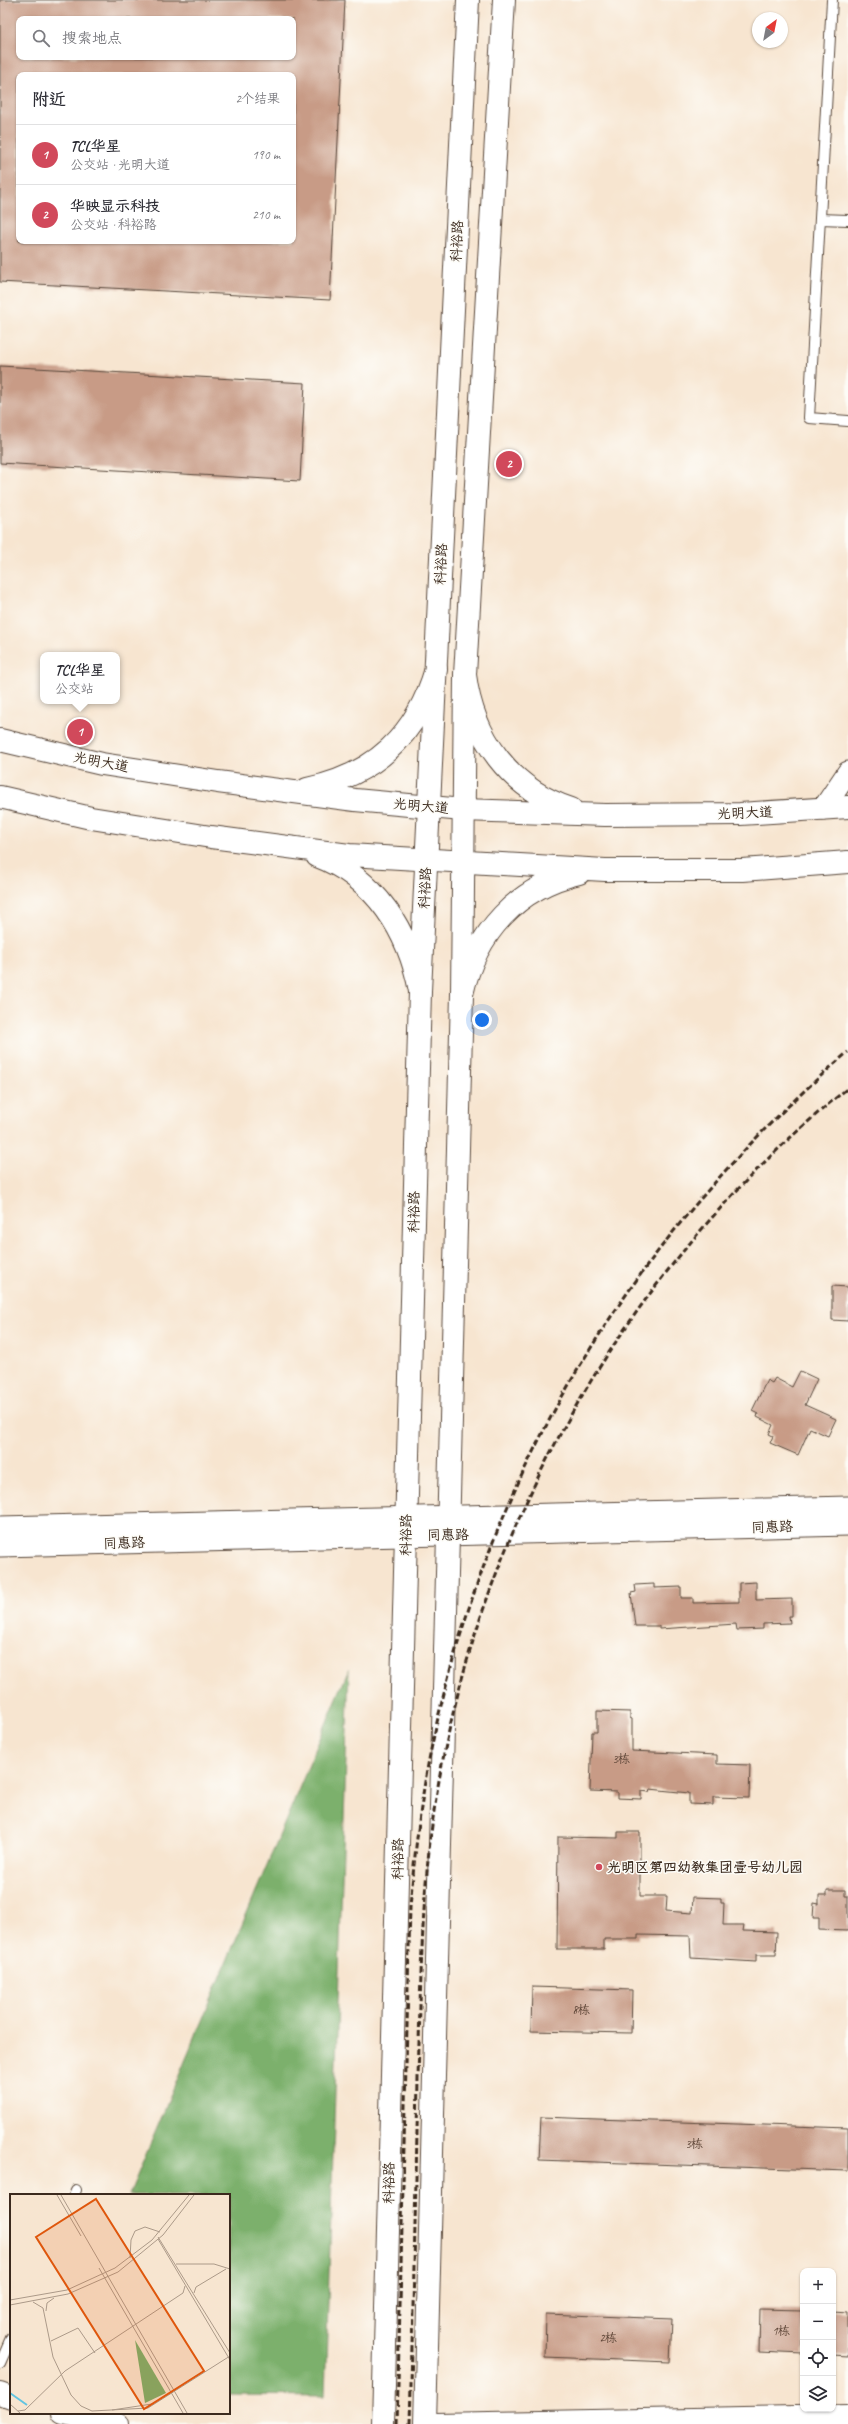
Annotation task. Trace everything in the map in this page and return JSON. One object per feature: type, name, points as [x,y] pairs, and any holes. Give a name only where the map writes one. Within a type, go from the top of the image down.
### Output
[{"type":"main road","name":"科裕路","points":[[383,2424],[420,992],[468,0]]},
{"type":"main road","points":[[425,2424],[462,994],[465,675],[504,0]]},
{"type":"main road","points":[[286,791],[325,785],[361,770],[392,748],[415,720],[428,692],[436,669]]},
{"type":"main road","points":[[465,675],[468,699],[478,727],[486,743],[508,771],[521,783],[552,802],[570,808],[605,815]]},
{"type":"main road","name":"光明大道","points":[[0,740],[102,764],[286,791],[463,810],[605,815],[740,814],[848,807]]},
{"type":"main road","points":[[0,797],[91,818],[282,846],[350,854],[605,870],[742,870],[848,862]]},
{"type":"main road","points":[[282,846],[301,850],[337,865],[354,876],[378,898],[394,918],[404,935],[411,953],[420,992]]},
{"type":"main road","points":[[462,994],[472,958],[492,926],[504,912],[534,890],[550,882],[586,872],[605,870]]},
{"type":"main road","points":[[68,2414],[118,2424]]},
{"type":"main road","points":[[435,2424],[848,2416]]},
{"type":"street","points":[[824,808],[848,772]]},
{"type":"street","name":"同惠路","points":[[0,1527],[406,1526],[848,1507]]},
{"type":"street","name":"同惠路","points":[[448,1525],[848,1525]]},
{"type":"street","name":"同惠路","points":[[0,1546],[406,1526]]},
{"type":"lane","points":[[832,0],[809,418],[848,421]]},
{"type":"lane","points":[[820,219],[848,220]]},
{"type":"lane","points":[[0,2363],[10,2340]]},
{"type":"green space","points":[[349,1669],[325,2396],[230,2395],[230,2194],[129,2194]]},
{"type":"building","points":[[0,0],[345,0],[330,300],[0,282]]},
{"type":"building","points":[[0,366],[305,383],[300,481],[0,463]]},
{"type":"building","points":[[832,1286],[848,1287],[848,1321],[832,1320]]},
{"type":"building","points":[[800,1371],[817,1379],[805,1405],[836,1419],[828,1436],[810,1428],[798,1455],[770,1443],[773,1436],[769,1434],[773,1425],[757,1417],[758,1414],[752,1411],[767,1380],[772,1383],[775,1378],[792,1387]]},
{"type":"building","points":[[756,1582],[756,1600],[792,1599],[792,1616],[789,1616],[790,1623],[763,1624],[763,1629],[737,1630],[736,1624],[659,1629],[659,1626],[635,1626],[631,1593],[636,1592],[635,1585],[654,1584],[654,1588],[681,1587],[681,1598],[693,1598],[693,1603],[739,1602],[739,1583]]},
{"type":"building","points":[[597,1711],[630,1712],[630,1718],[632,1719],[632,1751],[717,1755],[717,1764],[750,1765],[749,1798],[713,1797],[713,1805],[689,1804],[689,1793],[650,1789],[649,1792],[641,1791],[641,1799],[617,1798],[617,1792],[590,1791],[592,1732],[597,1732]]},
{"type":"building","name":"光明区第四幼教集团壹号幼儿园","points":[[618,1832],[640,1832],[640,1896],[667,1896],[666,1911],[692,1913],[693,1897],[721,1898],[721,1903],[724,1903],[723,1925],[744,1925],[743,1931],[777,1932],[776,1955],[756,1955],[756,1962],[691,1958],[690,1936],[638,1935],[638,1939],[604,1939],[604,1949],[557,1949],[558,1837],[618,1838]]},
{"type":"building","points":[[827,1890],[845,1890],[845,1896],[848,1896],[848,1931],[819,1930],[819,1918],[813,1918],[814,1903],[819,1904],[819,1895],[827,1895]]},
{"type":"building","points":[[532,1987],[632,1990],[631,2033],[531,2031]]},
{"type":"building","points":[[541,2117],[848,2128],[848,2171],[539,2160]]},
{"type":"building","points":[[760,2309],[800,2310],[800,2354],[759,2352]]},
{"type":"building","points":[[836,2311],[848,2312],[848,2356],[836,2355]]},
{"type":"building","points":[[546,2314],[672,2319],[670,2362],[545,2357]]},
{"type":"railway","points":[[397,2424],[410,1907],[425,1781],[433,1740],[459,1639],[493,1542],[534,1449],[583,1361],[638,1277],[701,1198],[771,1123],[848,1052]]},
{"type":"railway","points":[[410,2424],[422,1938],[427,1868],[436,1798],[458,1695],[489,1595],[528,1498],[577,1405],[633,1317],[698,1234],[769,1158],[848,1088]]},
{"type":"place","name":"华映显示科技","points":[[509,464]]},
{"type":"place","name":"TCL华星","points":[[80,732]]},
{"type":"place","name":"光明区第四幼教集团壹号幼儿园","points":[[599,1867]]}]
